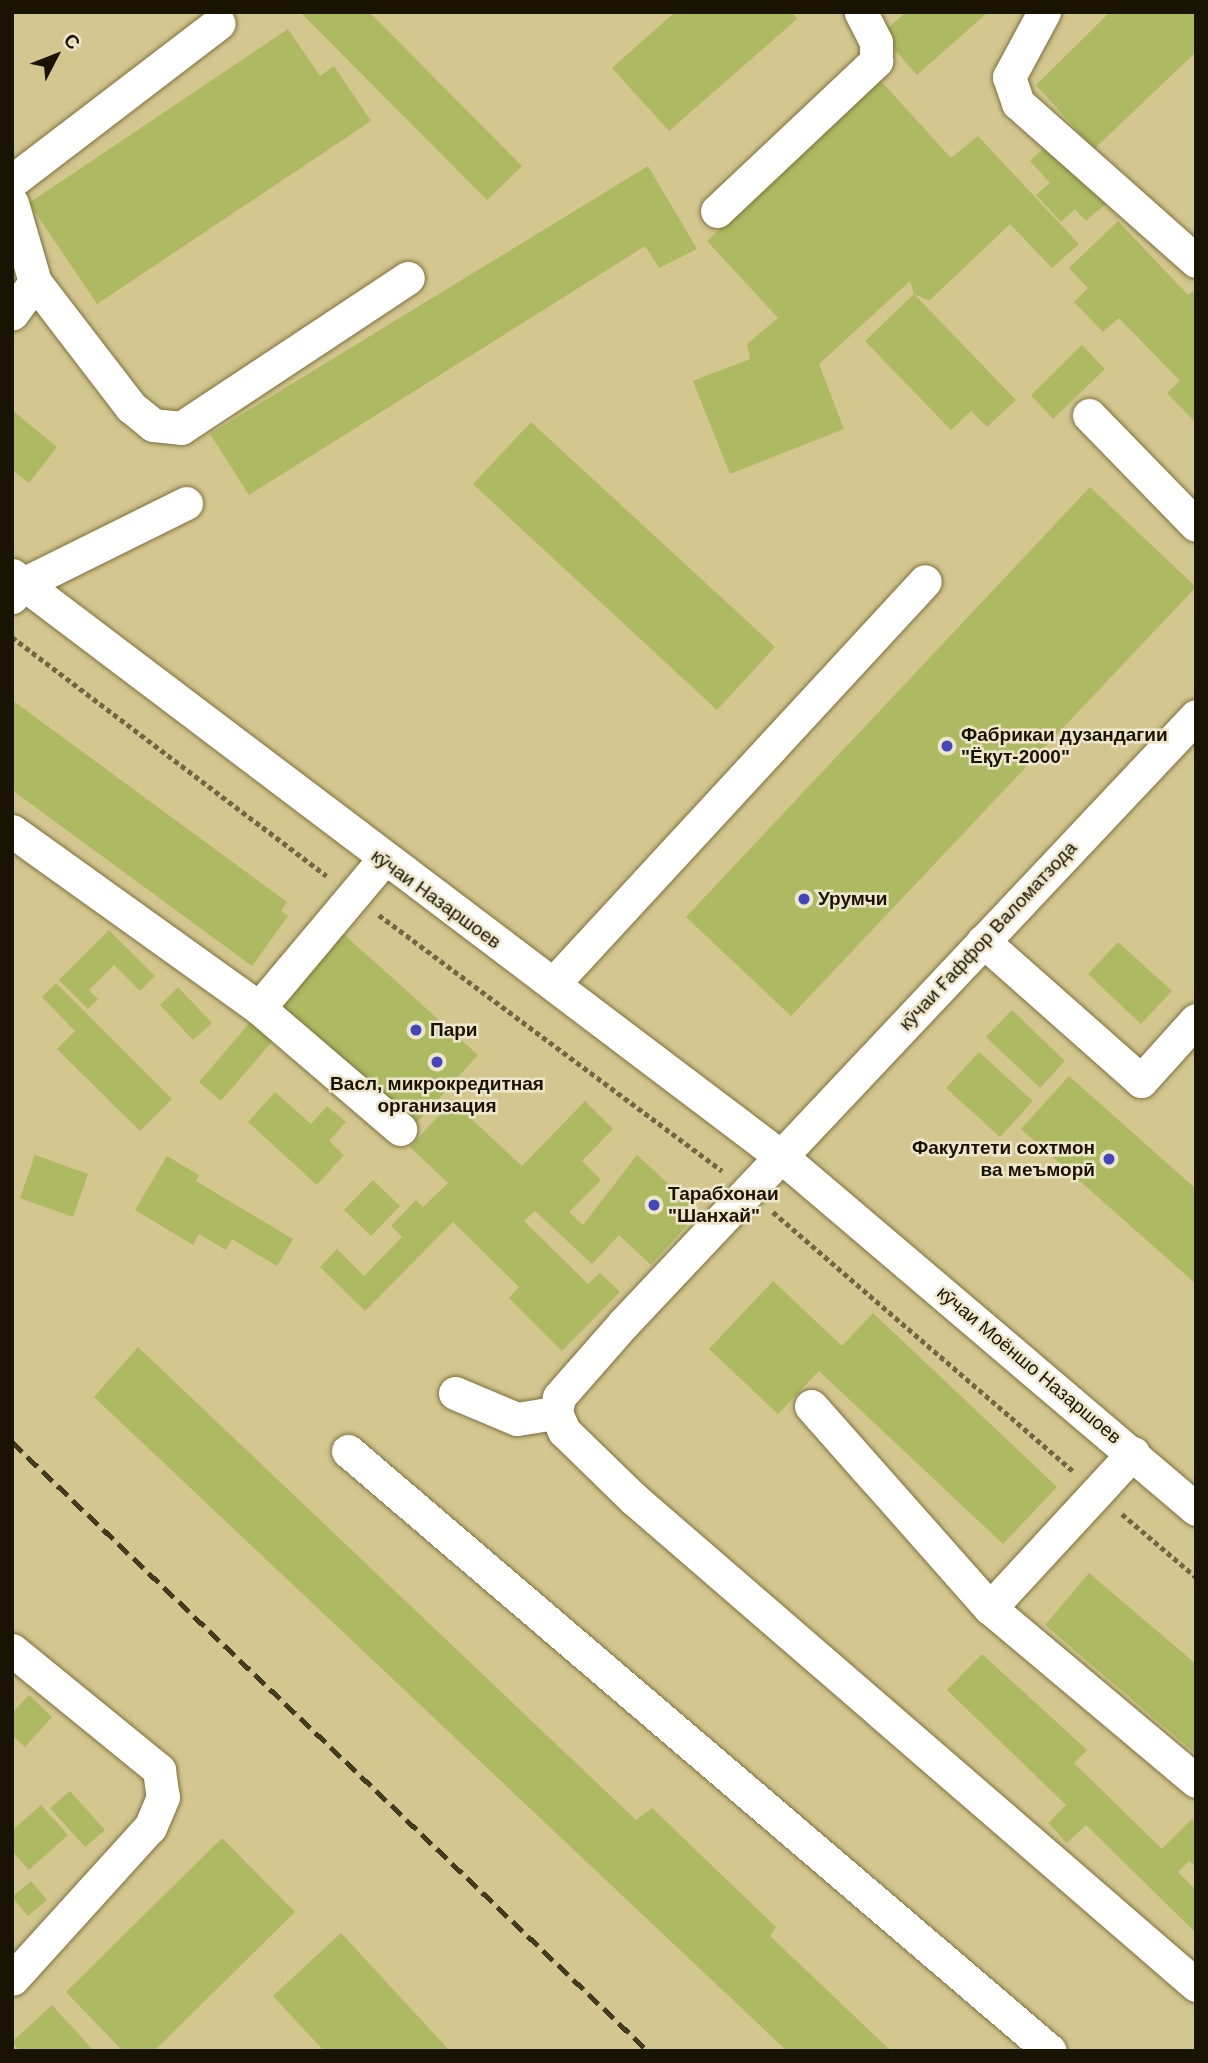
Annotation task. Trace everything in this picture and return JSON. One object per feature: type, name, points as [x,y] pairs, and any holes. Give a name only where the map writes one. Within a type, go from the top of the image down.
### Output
[{"type":"street","points":[[717,211],[876,61],[876,42],[860,12]]},
{"type":"street","points":[[1044,12],[1009,77],[1018,103],[1196,261]]},
{"type":"street","points":[[12,181],[219,23]]},
{"type":"street","points":[[12,203],[35,282],[131,407],[153,425],[181,428],[408,278]]},
{"type":"street","points":[[12,314],[35,282]]},
{"type":"street","points":[[1089,415],[1196,525]]},
{"type":"street","points":[[16,585],[186,503]]},
{"type":"street","points":[[553,984],[925,581]]},
{"type":"street","name":"кӯчаи Назаршоев","points":[[16,585],[553,984],[783,1158],[860,1223]]},
{"type":"street","name":"кӯчаи Ғаффор Валоматзода","points":[[556,1413],[559,1397],[613,1334],[783,1158],[1196,716]]},
{"type":"street","points":[[12,831],[259,1008],[400,1129]]},
{"type":"street","points":[[259,1008],[383,860]]},
{"type":"street","points":[[983,941],[1141,1081],[1196,1020]]},
{"type":"street","name":"кӯчаи Моёншо Назаршоев","points":[[860,1223],[1196,1509]]},
{"type":"street","points":[[455,1393],[517,1419],[556,1413],[565,1432],[635,1500],[1196,1985]]},
{"type":"street","points":[[811,1406],[990,1608],[1196,1782]]},
{"type":"street","points":[[348,1451],[1050,2051]]},
{"type":"street","points":[[990,1608],[1133,1453]]},
{"type":"street","points":[[12,1650],[159,1770],[163,1797],[150,1827],[12,1979]]},
{"type":"path","points":[[12,637],[750,1192],[1196,1577]]},
{"type":"building","points":[[300,12],[369,12],[522,166],[487,200]]},
{"type":"building","points":[[675,12],[792,12],[797,19],[669,131],[612,68]]},
{"type":"building","points":[[906,12],[988,12],[917,75],[881,34]]},
{"type":"building","points":[[1110,12],[1196,12],[1196,52],[1094,149],[1036,85]]},
{"type":"building","points":[[288,29],[320,76],[334,66],[371,121],[97,304],[29,203]]},
{"type":"building","points":[[880,80],[951,158],[978,136],[1079,244],[1052,268],[1010,224],[929,301],[914,294],[910,281],[819,364],[844,429],[730,474],[693,381],[750,359],[747,344],[778,318],[707,241]]},
{"type":"building","points":[[1053,139],[1109,201],[1086,221],[1075,209],[1061,222],[1036,195],[1050,183],[1030,161]]},
{"type":"building","points":[[648,166],[697,249],[659,268],[645,246],[249,495],[210,434]]},
{"type":"building","points":[[1118,221],[1188,295],[1196,289],[1196,423],[1167,393],[1180,381],[1119,318],[1103,332],[1074,302],[1088,288],[1069,268]]},
{"type":"building","points":[[914,294],[1016,400],[987,427],[971,411],[951,430],[865,341]]},
{"type":"building","points":[[1082,345],[1105,369],[1053,419],[1031,395]]},
{"type":"building","points":[[12,410],[57,447],[29,483],[12,470]]},
{"type":"building","points":[[531,422],[775,647],[717,710],[473,484]]},
{"type":"building","name":"Фабрикаи дузандагии \"Ёқут-2000\"","points":[[1090,487],[1196,587],[791,1016],[686,917]]},
{"type":"building","points":[[12,700],[287,902],[281,911],[288,916],[252,966],[12,790]]},
{"type":"building","points":[[338,929],[478,1055],[414,1126],[274,1001]]},
{"type":"building","points":[[109,930],[155,976],[140,991],[114,965],[89,990],[98,999],[88,1009],[59,980]]},
{"type":"building","points":[[1118,942],[1172,991],[1141,1024],[1088,974]]},
{"type":"building","points":[[56,983],[172,1099],[140,1131],[57,1049],[75,1031],[42,997]]},
{"type":"building","points":[[178,987],[212,1023],[193,1040],[160,1005]]},
{"type":"building","points":[[1012,1010],[1065,1061],[1040,1088],[986,1037]]},
{"type":"building","points":[[253,1019],[275,1038],[221,1101],[199,1082]]},
{"type":"building","points":[[979,1052],[1033,1101],[1000,1137],[946,1088]]},
{"type":"building","name":"Факултети сохтмон ва меъморӣ","points":[[1069,1076],[1196,1189],[1196,1284],[1021,1129]]},
{"type":"building","points":[[275,1092],[311,1124],[327,1106],[346,1122],[329,1141],[344,1155],[317,1185],[248,1122]]},
{"type":"building","points":[[452,1101],[522,1166],[585,1101],[613,1129],[582,1161],[601,1180],[569,1212],[583,1225],[637,1155],[699,1212],[651,1265],[619,1235],[592,1264],[535,1211],[524,1221],[588,1284],[600,1273],[620,1292],[562,1351],[509,1298],[519,1287],[453,1222],[365,1311],[320,1267],[337,1249],[364,1276],[402,1237],[391,1226],[416,1200],[423,1207],[448,1183],[410,1147]]},
{"type":"building","points":[[35,1155],[88,1174],[73,1217],[20,1198]]},
{"type":"building","points":[[167,1156],[199,1175],[196,1181],[293,1239],[277,1266],[232,1239],[226,1250],[199,1234],[193,1245],[135,1210]]},
{"type":"building","points":[[373,1180],[400,1206],[371,1236],[344,1210]]},
{"type":"building","points":[[773,1281],[842,1346],[873,1313],[1057,1487],[1003,1544],[819,1371],[778,1414],[709,1349]]},
{"type":"building","points":[[138,1347],[636,1820],[652,1808],[776,1927],[770,1936],[891,2051],[787,2051],[94,1397]]},
{"type":"building","points":[[1089,1573],[1196,1664],[1196,1754],[1045,1625]]},
{"type":"building","points":[[982,1654],[1087,1750],[1074,1763],[1162,1849],[1192,1819],[1196,1823],[1196,1867],[1189,1861],[1178,1872],[1196,1890],[1196,1933],[1086,1825],[1067,1843],[1048,1823],[1066,1805],[947,1690]]},
{"type":"building","points":[[29,1695],[52,1717],[25,1747],[12,1735],[12,1713]]},
{"type":"building","points":[[70,1791],[105,1830],[85,1847],[50,1808]]},
{"type":"building","points":[[41,1805],[68,1835],[29,1870],[12,1851],[12,1831]]},
{"type":"building","points":[[222,1838],[295,1912],[154,2051],[123,2051],[66,1992]]},
{"type":"building","points":[[31,1881],[47,1900],[28,1916],[12,1897]]},
{"type":"building","points":[[341,1933],[450,2051],[324,2051],[273,1996]]},
{"type":"building","points":[[52,2005],[94,2051],[20,2051],[12,2042]]},
{"type":"railway","points":[[12,1442],[648,2051]]},
{"type":"place","name":"Фабрикаи дузандагии \"Ёқут-2000\"","points":[[947,746]]},
{"type":"place","name":"Урумчи","points":[[804,899]]},
{"type":"place","name":"Пари","points":[[416,1030]]},
{"type":"place","name":"Васл, микрокредитная организация","points":[[437,1062]]},
{"type":"place","name":"Факултети сохтмон ва меъморӣ","points":[[1109,1159]]},
{"type":"place","name":"Тарабхонаи \"Шанхай\"","points":[[654,1205]]}]
